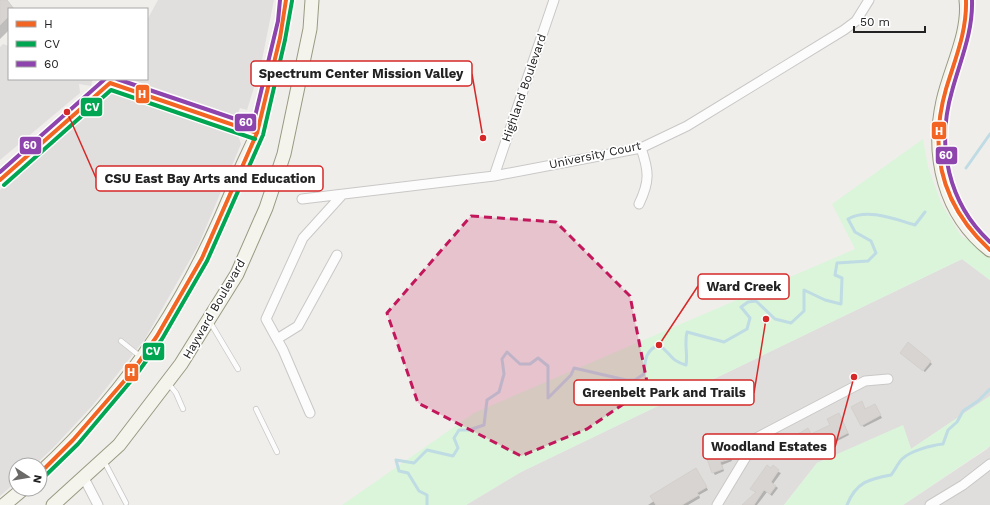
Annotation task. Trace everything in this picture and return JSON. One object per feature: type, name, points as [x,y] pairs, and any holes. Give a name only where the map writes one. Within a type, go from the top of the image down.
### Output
[{"type":"street","points":[[48,466],[71,444],[119,390],[142,358],[186,290],[224,215],[257,133],[284,22],[286,0]]},
{"type":"street","name":"Hayward Boulevard","points":[[53,505],[119,445],[181,364],[237,274],[266,208],[284,154],[310,29],[312,0]]},
{"type":"street","name":"Highland Boulevard","points":[[494,176],[554,0]]},
{"type":"street","name":"University Court","points":[[302,199],[494,176],[641,148],[687,126],[844,30],[856,21],[869,0]]},
{"type":"street","points":[[966,0],[967,6],[962,40],[943,101],[939,131],[939,157],[945,186],[953,207],[969,230],[990,250]]},
{"type":"street","points":[[639,204],[645,191],[648,168],[641,148]]},
{"type":"street","points":[[310,413],[277,339],[266,319],[303,238],[342,195]]},
{"type":"street","points":[[277,339],[298,326],[337,255]]},
{"type":"street","points":[[717,505],[758,437],[865,381],[888,379]]},
{"type":"street","points":[[930,505],[963,485],[990,464]]},
{"type":"street","points":[[84,478],[98,505]]},
{"type":"street","points":[[4,505],[14,497]]},
{"type":"lane","points":[[0,180],[110,83],[257,133]]},
{"type":"lane","points":[[209,320],[238,369]]},
{"type":"lane","points":[[121,341],[142,358]]},
{"type":"lane","points":[[167,382],[176,393],[183,409]]},
{"type":"lane","points":[[256,409],[277,452]]},
{"type":"lane","points":[[103,460],[126,503]]},
{"type":"highlighted area","points":[[471,216],[556,222],[630,296],[648,387],[587,429],[521,456],[418,403],[387,313]]},
{"type":"shaded area","points":[[158,0],[274,0],[261,65],[247,110],[240,108],[237,116],[133,80],[148,80],[148,18]]},
{"type":"shaded area","points":[[3,44],[8,46],[8,80],[93,80],[91,86],[79,84],[80,93],[0,160],[0,47]]},
{"type":"shaded area","points":[[111,92],[121,92],[237,132],[241,144],[199,244],[145,339],[93,405],[43,457],[8,457],[8,489],[0,496],[0,190]]},
{"type":"shaded area","points":[[962,259],[990,280],[990,396],[911,449],[903,426],[817,463],[784,505],[466,505],[521,472]]},
{"type":"shaded area","points":[[990,446],[990,505],[903,505],[987,449]]},
{"type":"green space","points":[[923,139],[928,167],[941,203],[961,236],[990,253],[990,280],[962,259],[521,472],[466,505],[342,505],[474,413],[855,249],[832,204]]},
{"type":"green space","points":[[990,396],[990,446],[903,505],[784,505],[817,463],[903,425],[911,449]]},
{"type":"building","points":[[0,0],[7,0],[13,8],[8,8],[8,17],[0,25]]},
{"type":"building","points":[[908,342],[931,361],[923,371],[900,353]]},
{"type":"building","points":[[862,401],[865,409],[875,404],[881,415],[861,426],[851,407]]},
{"type":"building","points":[[839,413],[848,433],[807,453],[806,449],[797,454],[792,445],[801,440],[798,434],[808,428],[811,434],[830,425],[827,419]]},
{"type":"building","points":[[727,446],[731,459],[720,462],[723,469],[712,473],[705,453]]},
{"type":"building","points":[[767,465],[771,468],[773,465],[779,470],[771,482],[776,486],[770,494],[764,490],[754,505],[742,505],[756,492],[750,489]]},
{"type":"building","points":[[696,468],[707,487],[697,493],[699,495],[682,505],[656,505],[650,496]]},
{"type":"waterway","points":[[966,168],[990,134]]},
{"type":"waterway","points":[[427,505],[427,495],[419,491],[408,473],[399,471],[396,460],[414,463],[427,450],[453,456],[458,448],[454,438],[459,430],[469,430],[484,425],[487,400],[499,392],[504,374],[502,359],[507,352],[520,364],[530,364],[538,358],[548,366],[548,398],[571,375],[574,368],[626,380],[635,380],[644,374],[645,360],[648,353],[654,347],[659,345],[673,359],[686,365],[687,332],[724,342],[747,329],[750,318],[741,307],[748,302],[756,301],[775,319],[791,323],[804,311],[804,290],[825,300],[841,304],[842,278],[835,275],[837,263],[868,261],[876,253],[871,241],[855,232],[848,219],[864,214],[872,214],[915,225],[925,212]]},
{"type":"waterway","points":[[847,505],[859,486],[870,480],[891,475],[901,461],[910,453],[943,444],[948,430],[957,422],[963,411],[978,401],[990,389]]},
{"type":"transit line","name":"60","points":[[120,80],[253,125],[278,21],[280,0]]},
{"type":"transit line","name":"H","points":[[48,465],[73,440],[132,372],[157,336],[202,258],[257,133],[280,38],[286,0]]},
{"type":"transit line","name":"H","points":[[966,0],[965,23],[941,112],[939,156],[943,177],[950,196],[960,215],[990,250]]},
{"type":"transit line","name":"60","points":[[972,0],[972,12],[968,35],[947,112],[945,132],[946,153],[949,172],[955,192],[964,210],[976,227],[990,242]]},
{"type":"transit line","name":"CV","points":[[48,473],[78,444],[136,375],[162,339],[207,261],[263,135],[285,40],[292,1]]},
{"type":"transit line","name":"60","points":[[0,172],[104,80]]},
{"type":"transit line","name":"H","points":[[0,180],[110,83],[257,133]]},
{"type":"transit line","name":"CV","points":[[4,185],[111,90],[255,139]]},
{"type":"place","name":"CSU East Bay Arts and Education","points":[[67,112]]},
{"type":"place","name":"Spectrum Center Mission Valley","points":[[483,138]]},
{"type":"place","name":"Greenbelt Park and Trails","points":[[766,319]]},
{"type":"place","name":"Ward Creek","points":[[659,345]]},
{"type":"place","name":"Woodland Estates","points":[[854,377]]}]
